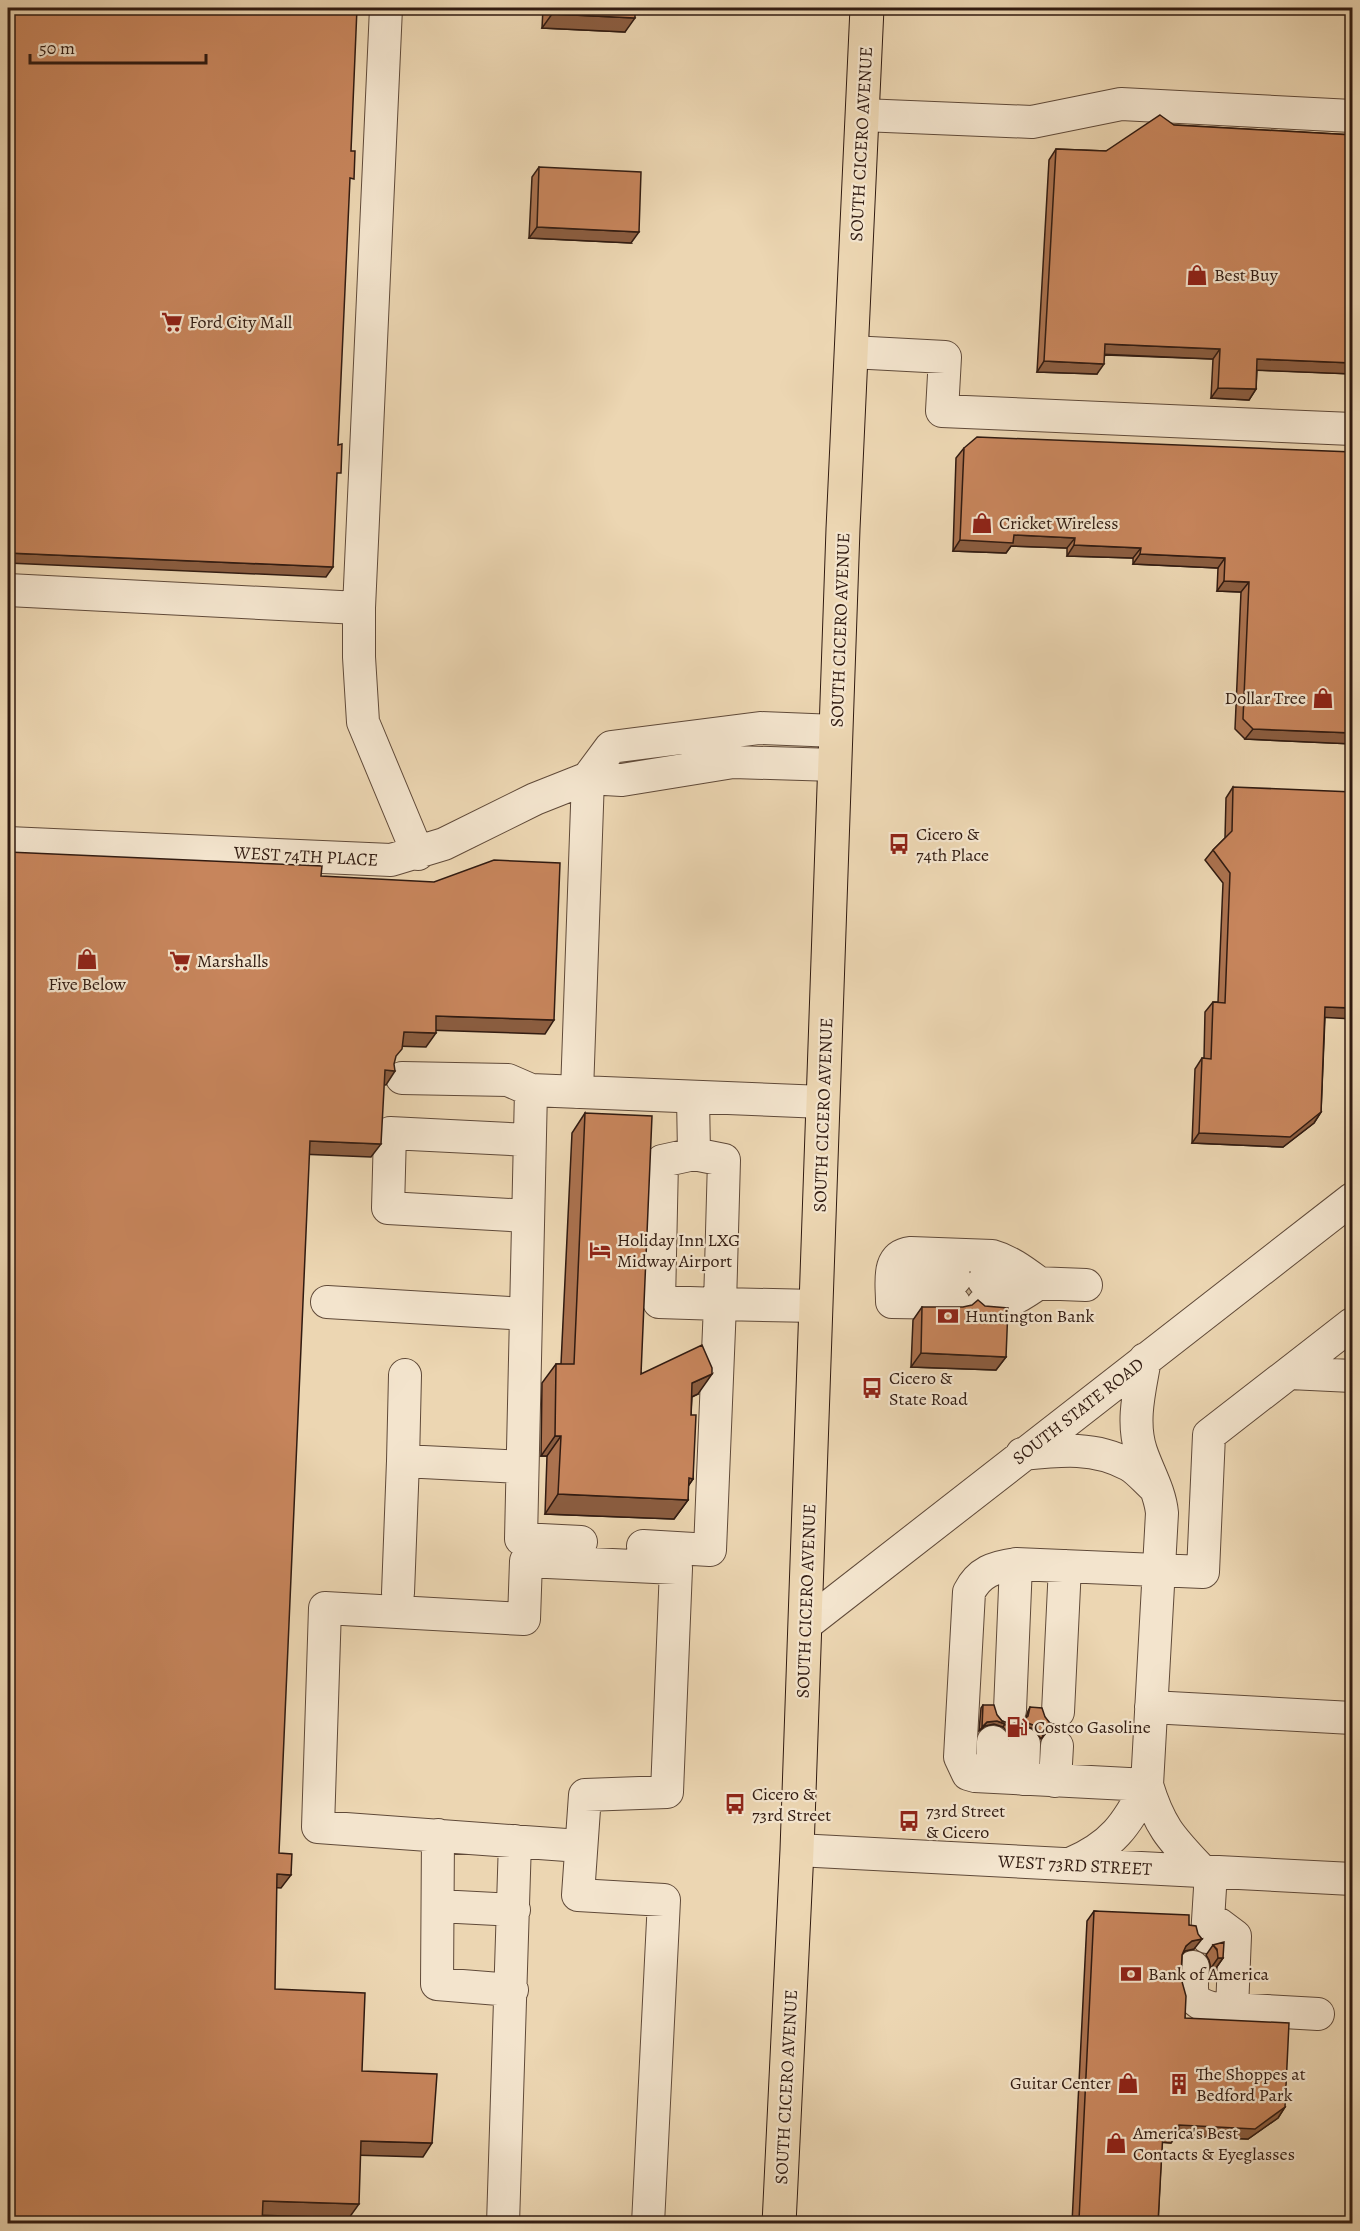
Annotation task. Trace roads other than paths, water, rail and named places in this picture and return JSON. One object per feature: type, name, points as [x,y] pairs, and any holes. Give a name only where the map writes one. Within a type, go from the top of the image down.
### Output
[{"type":"main road","name":"SOUTH CICERO AVENUE","points":[[779,2223],[797,1850],[836,731],[867,8]]},
{"type":"street","points":[[386,8],[359,608],[359,657],[363,722],[418,854]]},
{"type":"street","points":[[862,115],[1032,122],[1121,104],[1353,116]]},
{"type":"street","points":[[851,352],[945,357],[942,411],[1353,429]]},
{"type":"street","points":[[8,591],[359,608]]},
{"type":"street","points":[[577,1092],[588,778],[611,747],[760,728],[836,731]]},
{"type":"street","name":"WEST 74TH PLACE","points":[[8,843],[392,860],[418,854],[444,844],[535,799],[588,778],[622,780],[733,762],[835,765]]},
{"type":"street","points":[[402,1078],[508,1080],[531,1090],[823,1102]]},
{"type":"street","points":[[531,1090],[520,1539],[710,1550],[720,1304],[724,1160],[694,1154],[662,1161],[659,1302],[720,1304],[816,1306]]},
{"type":"street","points":[[693,1097],[694,1154]]},
{"type":"street","points":[[528,1216],[388,1208],[390,1133],[529,1140]]},
{"type":"street","name":"SOUTH STATE ROAD","points":[[805,1625],[1022,1454],[1353,1199]]},
{"type":"street","points":[[1028,1282],[1003,1259],[992,1256],[911,1253],[902,1254],[896,1258],[892,1283],[969,1286],[1028,1282],[1086,1285]]},
{"type":"street","points":[[327,1302],[525,1314]]},
{"type":"street","points":[[1147,1785],[968,1774],[960,1757],[967,1602],[974,1583],[1024,1566],[1203,1572],[1209,1435],[1353,1324]]},
{"type":"street","points":[[1145,1359],[1137,1411],[1137,1434],[1157,1490],[1162,1513],[1147,1785],[1163,1827],[1206,1871],[1208,1944],[1217,2008]]},
{"type":"street","points":[[1290,1373],[1353,1376]]},
{"type":"street","points":[[398,1593],[405,1375]]},
{"type":"street","points":[[1022,1454],[1056,1450],[1085,1450],[1109,1456],[1131,1466],[1157,1490]]},
{"type":"street","points":[[403,1461],[522,1467]]},
{"type":"street","points":[[580,1846],[318,1827],[326,1608],[524,1619],[526,1561],[676,1568],[667,1792],[585,1794],[580,1846],[578,1896],[664,1899],[648,2223]]},
{"type":"street","points":[[1024,1566],[1018,1710],[1024,1566]]},
{"type":"street","points":[[1151,1707],[1353,1718]]},
{"type":"street","points":[[1015,1778],[1017,1743],[1015,1778]]},
{"type":"street","points":[[1069,1865],[1093,1854],[1110,1841],[1124,1826],[1147,1785]]},
{"type":"street","points":[[438,1835],[437,1984],[512,1990]]},
{"type":"street","points":[[503,2223],[515,1841]]},
{"type":"street","name":"WEST 73RD STREET","points":[[797,1850],[1353,1879]]},
{"type":"street","points":[[438,1906],[514,1910]]},
{"type":"street","points":[[1208,1944],[1235,1936],[1217,2008]]},
{"type":"street","points":[[1217,2008],[1318,2014]]},
{"type":"tunnel","points":[[955,1291],[983,1292]]},
{"type":"tunnel","points":[[1008,1743],[1010,1710]]},
{"type":"tunnel","points":[[1041,1745],[1042,1711]]},
{"type":"place","name":"Best Buy","points":[[1197,275]]},
{"type":"place","name":"Ford City Mall","points":[[172,322]]},
{"type":"place","name":"Cricket Wireless","points":[[982,523]]},
{"type":"place","name":"Dollar Tree","points":[[1323,698]]},
{"type":"place","name":"Cicero & 74th Place","points":[[899,844]]},
{"type":"place","name":"Five Below","points":[[87,959]]},
{"type":"place","name":"Marshalls","points":[[180,961]]},
{"type":"place","name":"Holiday Inn LXG Midway Airport","points":[[600,1250]]},
{"type":"place","name":"Huntington Bank","points":[[948,1316]]},
{"type":"place","name":"Cicero & State Road","points":[[872,1388]]},
{"type":"place","name":"Costco Gasoline","points":[[1017,1727]]},
{"type":"place","name":"Cicero & 73rd Street","points":[[735,1804]]},
{"type":"place","name":"73rd Street & Cicero","points":[[909,1821]]},
{"type":"place","name":"Bank of America","points":[[1131,1974]]},
{"type":"place","name":"Guitar Center","points":[[1128,2083]]},
{"type":"place","name":"The Shoppes at Bedford Park","points":[[1179,2084]]},
{"type":"place","name":"America's Best Contacts & Eyeglasses","points":[[1116,2143]]}]
